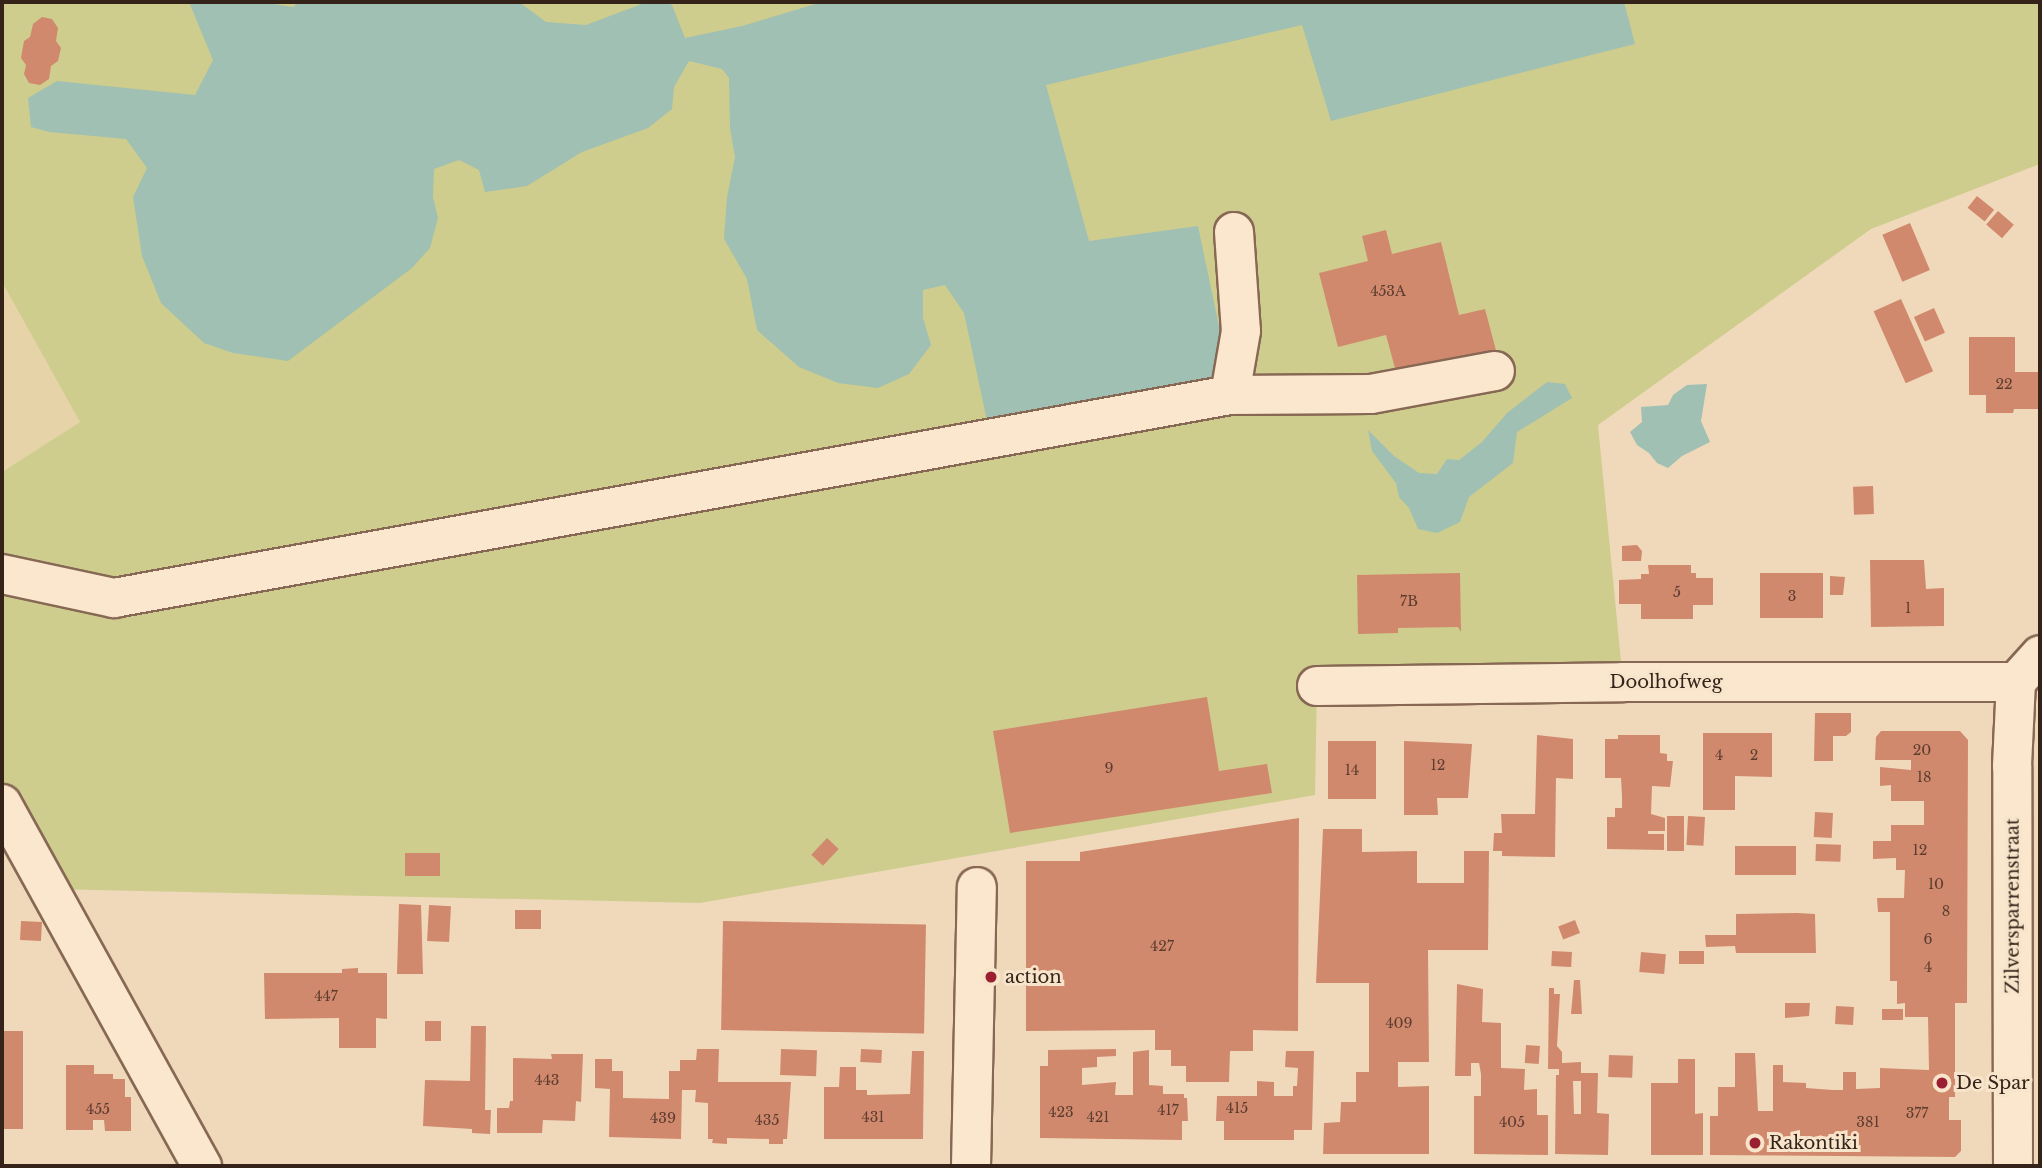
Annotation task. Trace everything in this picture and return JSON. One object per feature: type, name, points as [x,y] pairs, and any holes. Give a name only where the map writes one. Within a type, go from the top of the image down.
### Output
[{"type":"street","points":[[1230,395],[1241,331],[1234,232]]},
{"type":"street","points":[[2,573],[114,598],[1230,395],[1371,394],[1495,371]]},
{"type":"street","name":"Doolhofweg","points":[[1317,686],[1623,682],[2028,669]]},
{"type":"street","name":"Zilversparrenstraat","points":[[2013,1166],[2012,766],[2028,669]]},
{"type":"street","points":[[2,804],[202,1166]]},
{"type":"street","points":[[971,1166],[977,887]]},
{"type":"shaded area","points":[[2,2],[2040,2],[2040,164],[1871,229],[1598,425],[1623,682],[1317,686],[1315,795],[700,903],[49,889],[2,804],[2,472],[80,422],[2,282]]},
{"type":"shaded area","points":[[189,2],[261,2],[293,7],[298,2],[519,2],[546,22],[586,25],[647,2],[665,2],[672,5],[685,38],[742,26],[822,2],[1624,2],[1635,44],[1331,121],[1302,25],[1046,85],[1089,241],[1198,226],[1224,350],[1226,379],[989,430],[964,313],[945,285],[923,290],[923,318],[931,345],[909,374],[878,388],[838,383],[799,367],[757,330],[747,279],[724,239],[727,197],[735,157],[730,128],[729,78],[722,69],[689,61],[674,87],[672,109],[648,128],[582,152],[527,186],[485,192],[479,170],[459,160],[434,169],[433,197],[438,218],[430,248],[412,268],[288,361],[233,353],[204,343],[161,303],[142,256],[133,197],[147,168],[126,139],[49,132],[31,127],[28,98],[57,81],[195,95],[213,60]]},
{"type":"shaded area","points":[[2,282],[80,422],[2,472]]},
{"type":"shaded area","points":[[1547,382],[1565,384],[1572,398],[1517,432],[1513,463],[1469,497],[1460,522],[1437,533],[1418,529],[1409,508],[1399,497],[1396,483],[1372,451],[1368,430],[1394,456],[1419,473],[1437,474],[1447,459],[1459,460],[1482,442],[1507,413]]},
{"type":"shaded area","points":[[1707,384],[1701,421],[1710,442],[1682,456],[1668,468],[1657,463],[1637,445],[1630,432],[1642,422],[1641,407],[1668,405],[1673,395],[1687,385]]},
{"type":"building","points":[[42,17],[52,19],[58,28],[56,41],[61,48],[58,61],[51,66],[49,79],[40,85],[29,83],[24,74],[26,65],[21,58],[24,41],[30,37],[33,24]]},
{"type":"building","points":[[1977,196],[1994,210],[1985,222],[1968,208]]},
{"type":"building","points":[[1998,211],[2014,225],[2002,238],[1986,225]]},
{"type":"building","points":[[1910,223],[1930,270],[1902,282],[1882,235]]},
{"type":"building","points":[[1386,230],[1392,254],[1441,242],[1459,315],[1485,309],[1498,358],[1399,383],[1386,335],[1338,347],[1319,273],[1368,261],[1362,236]]},
{"type":"building","points":[[1901,299],[1933,371],[1906,383],[1874,311]]},
{"type":"building","points":[[1934,308],[1945,333],[1925,342],[1914,317]]},
{"type":"building","points":[[1969,337],[2015,337],[2015,372],[2039,372],[2038,409],[1986,413],[1986,395],[1969,395]]},
{"type":"building","points":[[1873,486],[1874,514],[1854,515],[1853,487]]},
{"type":"building","points":[[1637,545],[1642,551],[1641,561],[1622,561],[1622,546]]},
{"type":"building","points":[[1870,560],[1924,560],[1926,589],[1944,588],[1944,626],[1871,627]]},
{"type":"building","points":[[1648,565],[1691,565],[1691,573],[1696,573],[1696,578],[1713,578],[1713,605],[1693,605],[1693,619],[1641,619],[1641,604],[1619,604],[1619,580],[1641,579],[1641,574],[1649,574]]},
{"type":"building","points":[[1460,573],[1461,632],[1458,627],[1398,628],[1398,633],[1358,634],[1357,575]]},
{"type":"building","points":[[1760,573],[1823,573],[1823,618],[1760,618]]},
{"type":"building","points":[[1830,576],[1845,577],[1843,595],[1830,595]]},
{"type":"building","points":[[1207,697],[1219,771],[1267,764],[1272,793],[1010,833],[993,731]]},
{"type":"building","points":[[1815,713],[1851,713],[1851,732],[1846,736],[1833,736],[1833,761],[1814,761]]},
{"type":"building","points":[[1881,731],[1960,731],[1968,740],[1967,1003],[1955,1003],[1955,1097],[1949,1097],[1949,1120],[1961,1120],[1961,1151],[1955,1157],[1710,1155],[1710,1116],[1718,1116],[1718,1087],[1735,1087],[1735,1053],[1755,1053],[1758,1111],[1773,1111],[1773,1065],[1783,1065],[1783,1082],[1806,1083],[1806,1088],[1833,1090],[1843,1090],[1843,1072],[1856,1072],[1856,1089],[1880,1088],[1880,1068],[1929,1070],[1928,1017],[1905,1017],[1905,1003],[1897,1004],[1897,981],[1890,981],[1890,912],[1878,912],[1877,898],[1904,898],[1905,870],[1896,870],[1896,858],[1873,859],[1873,841],[1891,841],[1891,825],[1924,825],[1924,801],[1891,801],[1891,785],[1880,786],[1880,767],[1911,770],[1911,760],[1875,760],[1876,737]]},
{"type":"building","points":[[1703,733],[1772,733],[1772,777],[1735,776],[1735,810],[1703,810]]},
{"type":"building","points":[[1537,735],[1573,739],[1573,779],[1556,778],[1555,857],[1502,856],[1502,851],[1493,851],[1494,833],[1502,833],[1501,814],[1535,814]]},
{"type":"building","points":[[1618,735],[1660,735],[1660,753],[1667,754],[1667,761],[1673,761],[1670,787],[1652,786],[1651,814],[1665,818],[1665,831],[1648,831],[1648,834],[1664,834],[1664,850],[1607,849],[1607,817],[1615,817],[1615,808],[1622,808],[1622,796],[1621,778],[1605,778],[1605,739],[1618,739]]},
{"type":"building","points":[[1328,741],[1376,741],[1376,799],[1328,799]]},
{"type":"building","points":[[1404,741],[1472,744],[1468,798],[1437,798],[1438,815],[1404,815]]},
{"type":"building","points":[[1815,812],[1833,813],[1832,838],[1814,837]]},
{"type":"building","points":[[1667,816],[1684,816],[1684,851],[1667,851]]},
{"type":"building","points":[[1688,816],[1705,817],[1703,846],[1686,845]]},
{"type":"building","points":[[1299,818],[1298,1031],[1253,1030],[1253,1051],[1230,1051],[1229,1082],[1186,1082],[1186,1066],[1171,1066],[1171,1050],[1155,1050],[1155,1030],[1026,1031],[1026,861],[1080,861],[1080,852]]},
{"type":"building","points":[[1323,829],[1362,829],[1362,852],[1417,851],[1417,883],[1464,883],[1464,851],[1489,851],[1488,950],[1428,950],[1429,1062],[1398,1062],[1398,1087],[1429,1086],[1429,1154],[1323,1154],[1324,1123],[1340,1122],[1341,1102],[1356,1102],[1356,1072],[1369,1072],[1369,983],[1316,983]]},
{"type":"building","points":[[827,838],[839,849],[823,866],[811,855]]},
{"type":"building","points":[[1816,844],[1841,845],[1840,862],[1815,861]]},
{"type":"building","points":[[1735,846],[1796,846],[1796,875],[1735,875]]},
{"type":"building","points":[[405,853],[440,853],[440,876],[405,876]]},
{"type":"building","points":[[399,904],[421,905],[423,974],[397,974]]},
{"type":"building","points":[[429,905],[451,906],[449,942],[427,941]]},
{"type":"building","points":[[515,910],[541,910],[541,929],[515,929]]},
{"type":"building","points":[[1736,914],[1815,914],[1816,953],[1736,953],[1735,946],[1706,947],[1705,935],[1736,935]]},
{"type":"building","points":[[1575,920],[1580,933],[1563,940],[1558,926]]},
{"type":"building","points":[[21,921],[42,922],[41,941],[20,940]]},
{"type":"building","points":[[723,921],[926,925],[924,1034],[721,1030]]},
{"type":"building","points":[[1552,951],[1572,952],[1571,967],[1551,966]]},
{"type":"building","points":[[1679,951],[1704,951],[1704,964],[1679,964]]},
{"type":"building","points":[[1641,952],[1666,954],[1664,974],[1639,972]]},
{"type":"building","points":[[358,968],[358,973],[387,973],[387,1019],[376,1018],[376,1048],[339,1048],[339,1018],[265,1019],[264,973],[342,973],[342,969]]},
{"type":"building","points":[[1574,980],[1580,980],[1582,1014],[1571,1014]]},
{"type":"building","points":[[1457,984],[1483,989],[1482,1022],[1501,1023],[1501,1068],[1525,1069],[1524,1090],[1537,1089],[1537,1115],[1548,1115],[1548,1155],[1474,1154],[1474,1096],[1481,1096],[1481,1074],[1479,1063],[1471,1063],[1471,1076],[1455,1076]]},
{"type":"building","points":[[1549,988],[1554,988],[1554,994],[1560,994],[1557,1046],[1562,1052],[1562,1063],[1581,1062],[1581,1073],[1598,1073],[1597,1113],[1609,1114],[1608,1155],[1555,1154],[1556,1075],[1559,1075],[1559,1069],[1548,1069]],"holes":[[[1573,1081],[1581,1081],[1581,1114],[1574,1114]]]},
{"type":"building","points":[[1785,1003],[1810,1003],[1809,1016],[1785,1018]]},
{"type":"building","points":[[1836,1006],[1854,1007],[1853,1025],[1835,1024]]},
{"type":"building","points":[[1882,1009],[1903,1009],[1903,1020],[1882,1020]]},
{"type":"building","points":[[425,1021],[441,1021],[441,1041],[425,1041]]},
{"type":"building","points":[[471,1026],[486,1026],[485,1110],[491,1110],[490,1134],[472,1133],[472,1129],[423,1126],[425,1080],[470,1081]]},
{"type":"building","points":[[2,1031],[23,1031],[23,1129],[2,1129]]},
{"type":"building","points":[[1526,1045],[1540,1046],[1539,1064],[1525,1063]]},
{"type":"building","points":[[697,1049],[719,1049],[718,1082],[791,1082],[787,1139],[783,1139],[783,1144],[769,1144],[769,1139],[727,1138],[727,1144],[712,1143],[713,1139],[708,1139],[708,1103],[695,1102],[696,1090],[682,1090],[681,1139],[609,1137],[610,1089],[595,1088],[595,1059],[612,1059],[612,1071],[623,1071],[623,1098],[669,1099],[669,1071],[680,1071],[680,1060],[696,1060]]},
{"type":"building","points":[[781,1049],[817,1050],[816,1076],[780,1075]]},
{"type":"building","points":[[861,1049],[882,1050],[881,1063],[860,1062]]},
{"type":"building","points":[[1116,1049],[1116,1056],[1097,1057],[1097,1067],[1082,1068],[1082,1085],[1116,1082],[1115,1095],[1133,1095],[1133,1052],[1149,1050],[1149,1085],[1163,1086],[1163,1094],[1184,1094],[1184,1098],[1187,1098],[1188,1121],[1182,1121],[1182,1140],[1040,1138],[1040,1066],[1048,1066],[1048,1050]]},
{"type":"building","points":[[912,1051],[924,1051],[923,1139],[824,1139],[824,1087],[839,1087],[840,1067],[856,1067],[856,1090],[867,1090],[867,1095],[910,1094]]},
{"type":"building","points":[[1286,1051],[1314,1051],[1312,1130],[1294,1130],[1294,1140],[1224,1140],[1224,1121],[1216,1121],[1217,1096],[1257,1096],[1257,1081],[1274,1082],[1274,1096],[1293,1096],[1293,1086],[1297,1086],[1298,1068],[1285,1067]]},
{"type":"building","points":[[551,1054],[583,1054],[581,1102],[576,1101],[575,1121],[543,1120],[542,1133],[497,1133],[497,1108],[509,1108],[510,1101],[513,1101],[513,1058],[552,1059]]},
{"type":"building","points":[[1609,1055],[1633,1056],[1632,1078],[1608,1077]]},
{"type":"building","points":[[1678,1059],[1695,1059],[1695,1114],[1703,1113],[1703,1155],[1651,1155],[1651,1083],[1678,1083]]},
{"type":"building","points":[[66,1065],[94,1065],[94,1074],[113,1074],[113,1079],[125,1079],[125,1097],[131,1097],[131,1131],[105,1131],[104,1120],[93,1120],[93,1130],[66,1130]]},
{"type":"place","name":"action","points":[[991,977]]},
{"type":"place","name":"De Spar","points":[[1942,1083]]},
{"type":"place","name":"Rakontiki","points":[[1755,1143]]}]
